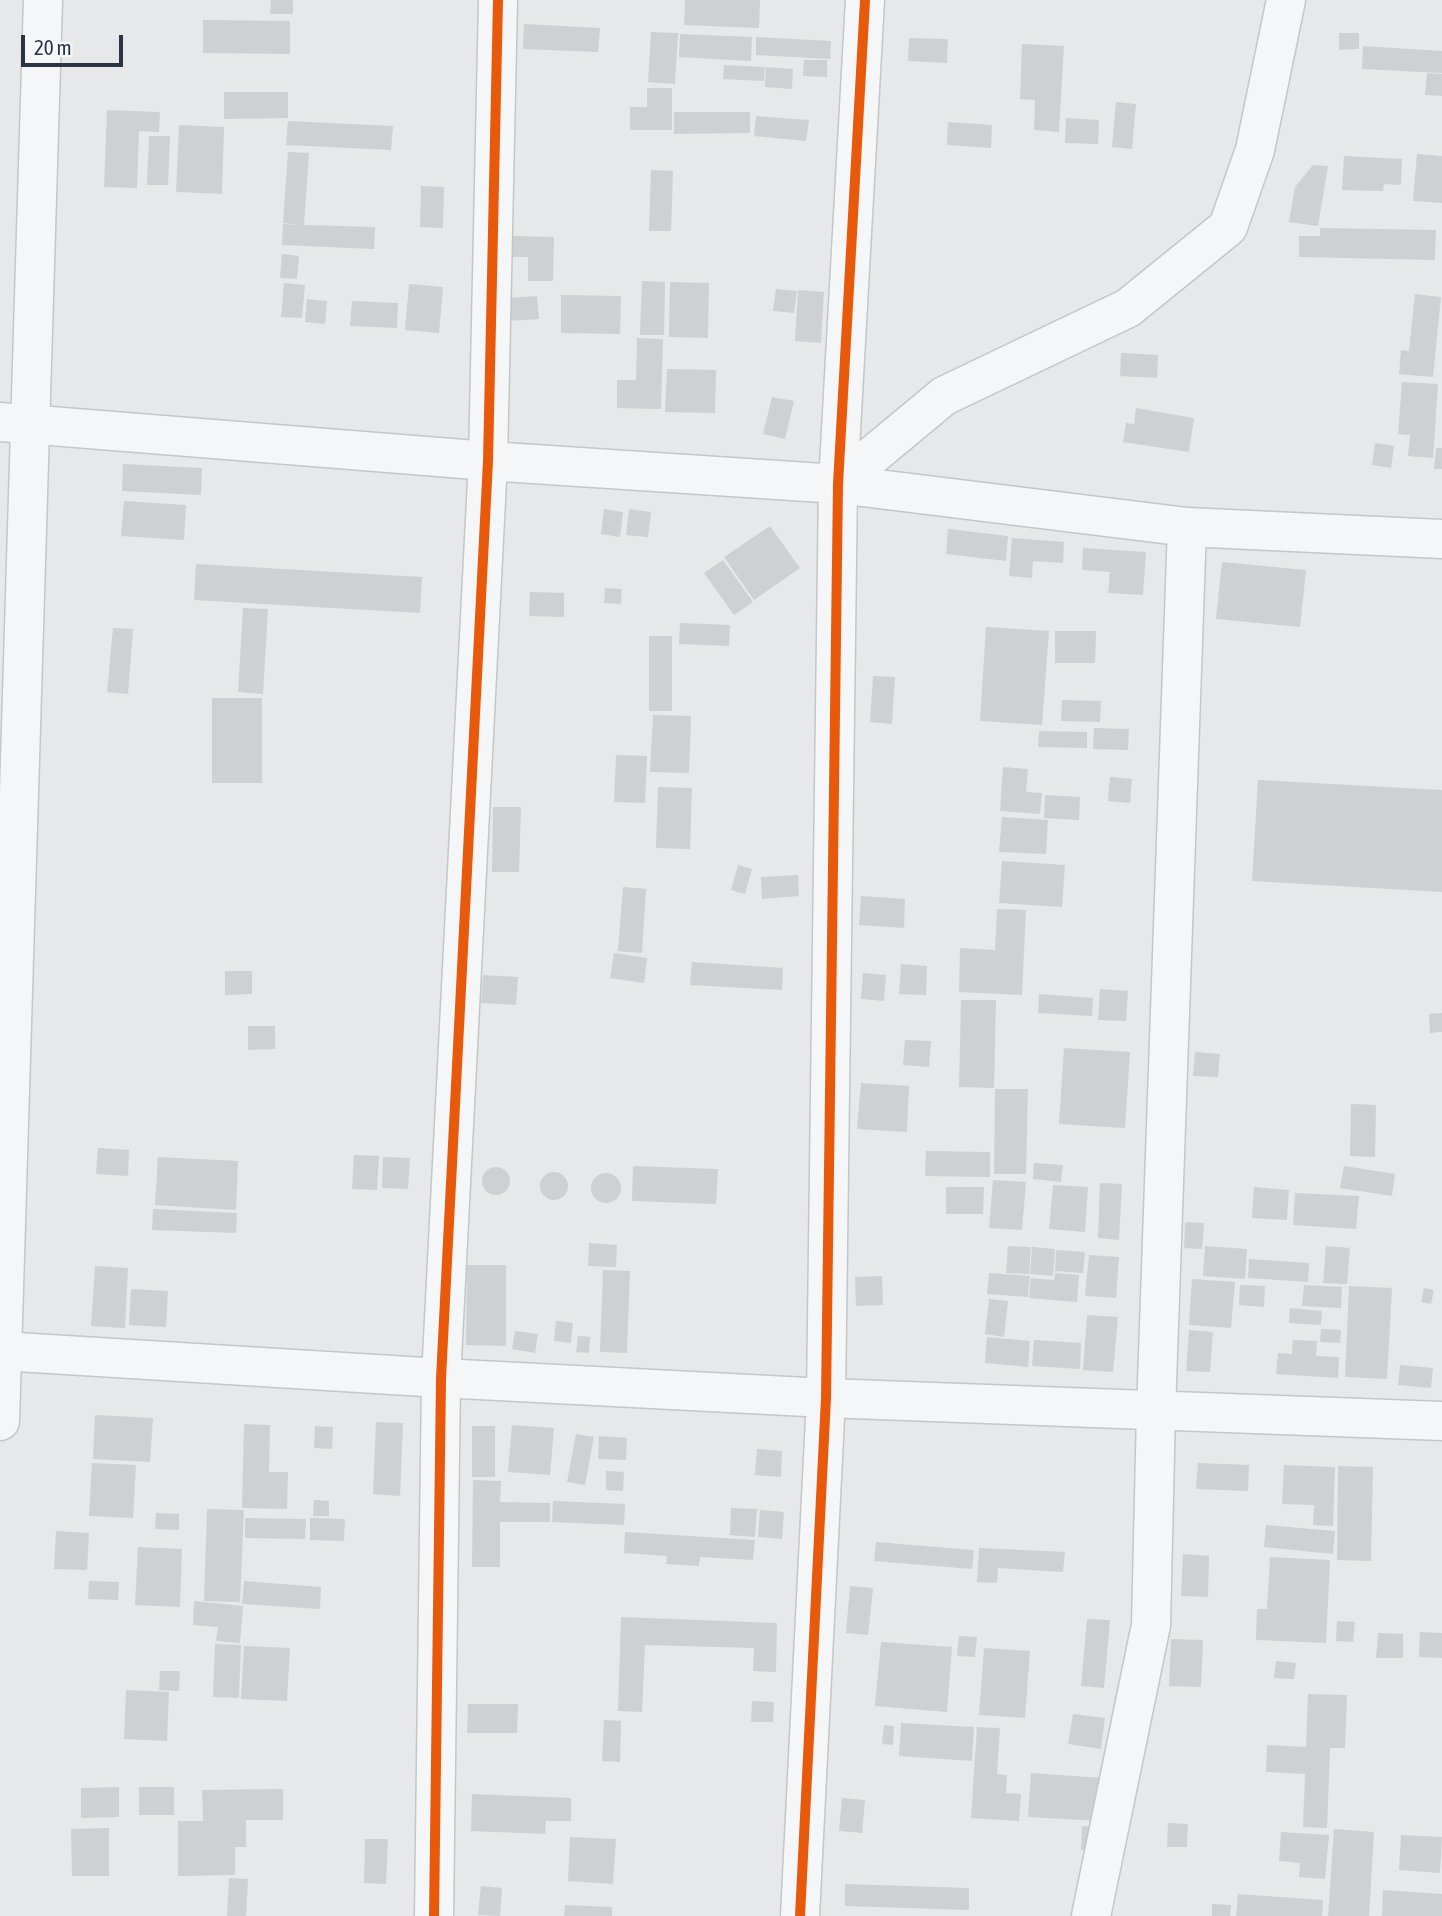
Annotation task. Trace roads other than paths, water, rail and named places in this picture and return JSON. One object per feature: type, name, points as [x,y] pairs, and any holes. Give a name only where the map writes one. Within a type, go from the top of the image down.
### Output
[{"type":"street","points":[[0,1421],[15,424],[44,0]]},
{"type":"street","points":[[434,1916],[441,1378],[488,461],[498,0]]},
{"type":"street","points":[[800,1916],[826,1398],[838,484],[865,0]]},
{"type":"street","points":[[838,484],[944,396],[1128,309],[1228,227],[1255,150],[1286,0]]},
{"type":"street","points":[[15,424],[488,461],[838,484],[1187,527],[1442,539]]},
{"type":"street","points":[[1091,1916],[1151,1625],[1187,527]]},
{"type":"street","points":[[1,1352],[826,1398],[1442,1421]]}]
